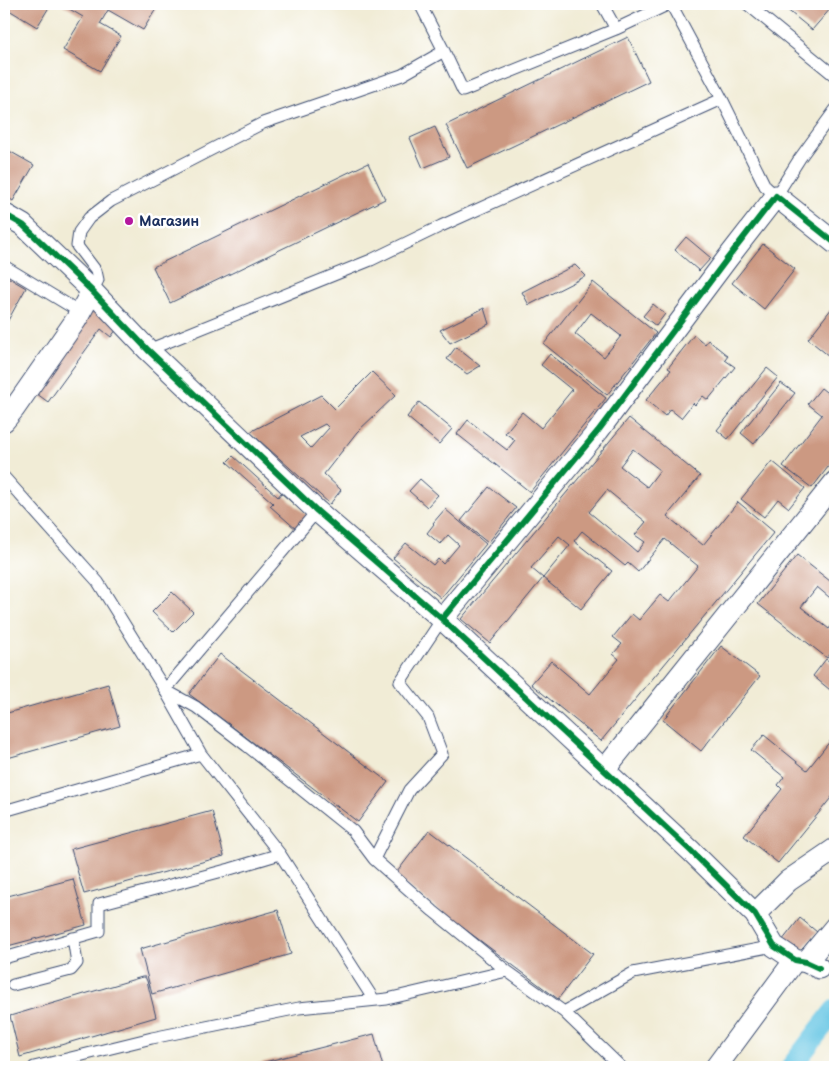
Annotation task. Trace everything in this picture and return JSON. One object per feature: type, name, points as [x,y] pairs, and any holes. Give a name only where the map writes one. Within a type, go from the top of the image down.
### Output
[{"type":"street","points":[[442,619],[598,431],[776,196],[835,242]]},
{"type":"street","points":[[4,214],[23,225],[92,291],[148,350],[317,511],[442,619],[691,851],[755,914],[774,946],[807,963]]},
{"type":"street","points":[[7,411],[76,320],[92,291]]},
{"type":"street","points":[[605,770],[835,482]]},
{"type":"street","points":[[755,914],[788,881],[835,849]]},
{"type":"street","points":[[716,1067],[807,963],[835,927]]},
{"type":"lane","points":[[420,4],[463,91],[616,29],[670,4],[722,99],[765,186],[776,196],[800,158],[835,110]]},
{"type":"lane","points":[[602,4],[616,29]]},
{"type":"lane","points":[[746,4],[835,76]]},
{"type":"lane","points":[[92,291],[98,280],[96,271],[77,246],[79,232],[88,218],[111,201],[263,123],[402,75],[444,51]]},
{"type":"lane","points":[[148,350],[370,260],[722,99]]},
{"type":"lane","points":[[4,266],[80,312]]},
{"type":"lane","points":[[4,477],[98,582],[165,690],[201,754],[280,854],[374,1000]]},
{"type":"lane","points":[[165,690],[317,511]]},
{"type":"lane","points":[[374,859],[410,790],[442,754],[428,717],[400,682],[442,619]]},
{"type":"lane","points":[[165,690],[196,708],[353,831],[374,859],[433,911],[506,971],[564,1012],[621,1067]]},
{"type":"lane","points":[[4,811],[201,754]]},
{"type":"lane","points":[[4,958],[99,931],[99,904],[280,854]]},
{"type":"lane","points":[[13,985],[71,970],[77,963],[73,938]]},
{"type":"lane","points":[[564,1012],[633,973],[774,946]]},
{"type":"lane","points":[[34,1067],[152,1038],[299,1008],[387,999],[506,971]]},
{"type":"building","points":[[5,4],[51,4],[37,27],[4,7]]},
{"type":"building","points":[[61,4],[159,4],[143,30],[108,10],[100,24],[121,36],[100,71],[63,50],[83,17]]},
{"type":"building","points":[[780,4],[825,4],[831,8],[812,30]]},
{"type":"building","points":[[628,37],[649,81],[467,168],[446,125]]},
{"type":"building","points":[[435,127],[449,157],[423,168],[410,138]]},
{"type":"building","points":[[4,148],[34,165],[13,201],[4,195]]},
{"type":"building","points":[[368,163],[385,199],[170,303],[153,267]]},
{"type":"building","points":[[686,237],[711,258],[699,271],[675,250]]},
{"type":"building","points":[[763,244],[795,269],[764,309],[732,283]]},
{"type":"building","points":[[575,265],[586,276],[529,305],[522,292]]},
{"type":"building","points":[[4,275],[26,288],[6,324],[4,323]]},
{"type":"building","points":[[593,282],[656,333],[607,395],[544,344]],"holes":[[[591,313],[621,336],[604,357],[575,334]]]},
{"type":"building","points":[[653,304],[665,314],[656,326],[643,316]]},
{"type":"building","points":[[835,304],[835,361],[808,339]]},
{"type":"building","points":[[94,308],[119,326],[111,337],[101,329],[48,402],[33,391]]},
{"type":"building","points":[[484,308],[489,324],[450,343],[440,330]]},
{"type":"building","points":[[694,335],[705,344],[708,340],[728,356],[725,360],[735,367],[708,400],[703,396],[695,405],[693,403],[681,418],[670,409],[665,416],[646,400],[671,370],[668,368]]},
{"type":"building","points":[[456,347],[480,366],[467,374],[447,359]]},
{"type":"building","points":[[550,354],[606,398],[530,492],[457,434],[468,420],[507,450],[515,440],[505,433],[522,412],[541,428],[572,390],[541,365]]},
{"type":"building","points":[[767,368],[778,377],[728,439],[717,430]]},
{"type":"building","points":[[372,372],[396,395],[357,432],[324,474],[341,490],[330,504],[250,432],[321,395],[335,409]],"holes":[[[325,424],[329,428],[311,448],[300,437]]]},
{"type":"building","points":[[781,383],[795,393],[754,444],[741,433]]},
{"type":"building","points":[[821,388],[835,399],[835,458],[812,488],[783,466],[822,415],[808,404]]},
{"type":"building","points":[[419,402],[452,429],[439,444],[407,417]]},
{"type":"building","points":[[629,418],[700,476],[667,516],[703,545],[738,502],[774,532],[601,741],[531,684],[551,661],[590,694],[619,659],[613,654],[622,644],[613,637],[632,614],[639,620],[660,595],[669,602],[698,566],[665,539],[638,572],[628,563],[625,566],[582,531],[574,541],[612,571],[581,609],[543,578],[490,643],[461,619]],"holes":[[[633,449],[660,470],[647,487],[620,466]],[[607,490],[646,522],[635,535],[645,542],[637,552],[589,512]],[[559,536],[570,545],[543,578],[531,568]]]},
{"type":"building","points":[[233,456],[278,497],[281,493],[309,517],[297,530],[270,506],[273,503],[227,462]]},
{"type":"building","points":[[772,461],[805,488],[789,508],[778,499],[764,517],[741,499]]},
{"type":"building","points":[[420,479],[438,495],[427,507],[409,491]]},
{"type":"building","points":[[489,487],[516,508],[488,543],[461,521]]},
{"type":"building","points":[[835,500],[835,513],[829,508]]},
{"type":"building","points":[[445,509],[486,544],[441,598],[393,558],[406,543],[433,565],[438,559],[443,564],[459,545],[448,535],[440,544],[427,533]]},
{"type":"building","points":[[797,555],[835,585],[835,602],[817,587],[801,607],[829,629],[835,621],[835,648],[827,658],[758,604]]},
{"type":"building","points":[[172,592],[193,612],[173,632],[152,612]]},
{"type":"building","points":[[721,646],[760,676],[701,751],[663,720]]},
{"type":"building","points":[[220,654],[388,782],[358,822],[189,694]]},
{"type":"building","points":[[826,659],[835,666],[835,694],[813,676]]},
{"type":"building","points":[[108,684],[120,726],[4,759],[4,714]]},
{"type":"building","points":[[764,735],[807,770],[835,735],[835,793],[778,863],[744,836],[782,789],[778,785],[784,777],[751,750]]},
{"type":"building","points":[[212,811],[224,856],[84,894],[71,849]]},
{"type":"building","points":[[429,830],[593,954],[558,999],[394,876]]},
{"type":"building","points":[[73,879],[86,925],[4,947],[4,897]]},
{"type":"building","points":[[278,910],[291,954],[152,994],[140,949]]},
{"type":"building","points":[[800,918],[817,932],[798,954],[782,941]]},
{"type":"building","points":[[145,977],[147,981],[156,1017],[20,1057],[10,1016]]},
{"type":"building","points":[[374,1034],[383,1067],[245,1067]]},
{"type":"waterway","points":[[791,1067],[835,1010]]},
{"type":"cycle path","points":[[442,619],[598,431],[776,196],[835,243]]},
{"type":"cycle path","points":[[4,214],[23,225],[92,291],[148,350],[317,511],[442,619],[691,851],[755,914],[774,946],[795,960],[806,962],[819,968]]},
{"type":"place","name":"Магазин","points":[[129,221]]}]
